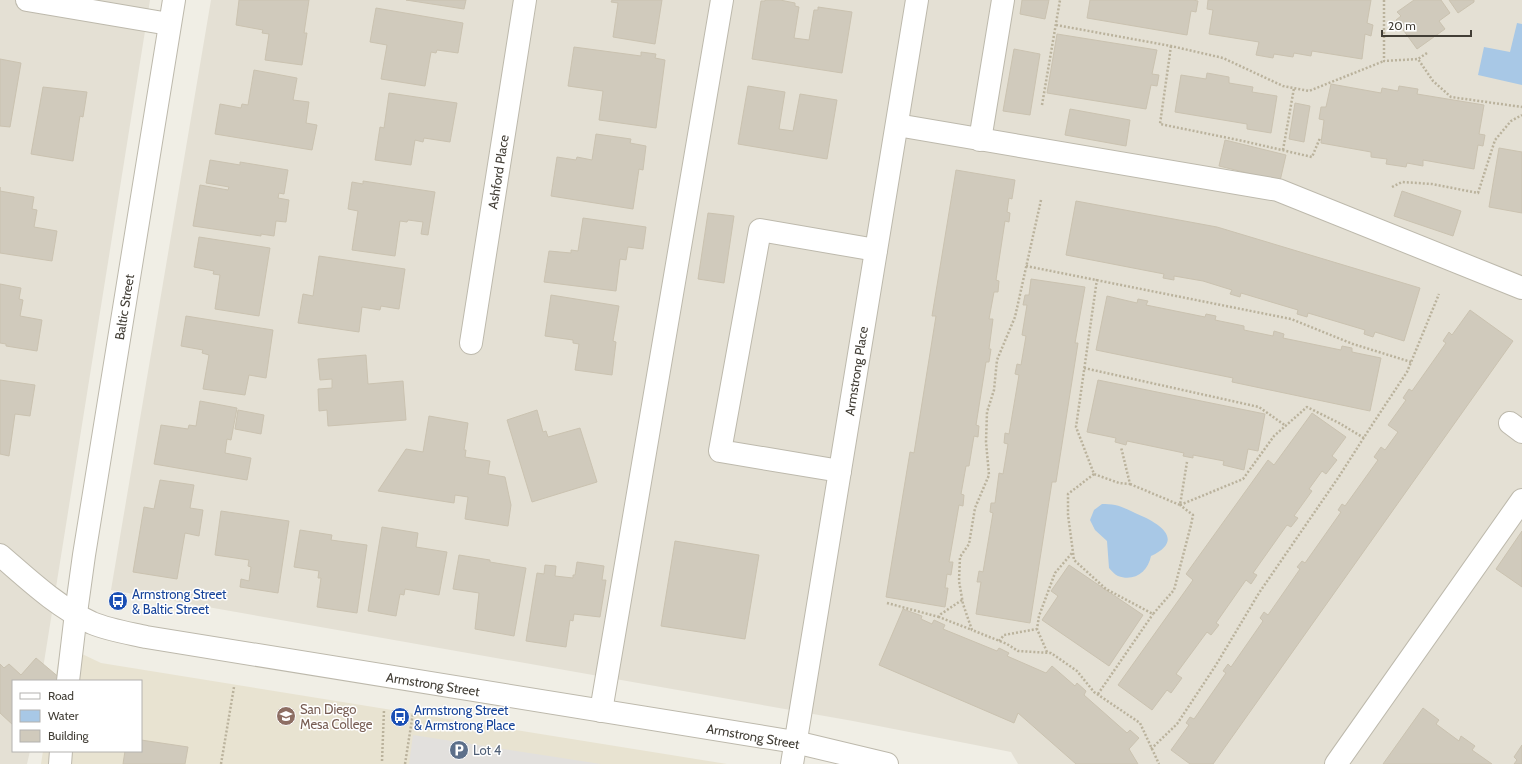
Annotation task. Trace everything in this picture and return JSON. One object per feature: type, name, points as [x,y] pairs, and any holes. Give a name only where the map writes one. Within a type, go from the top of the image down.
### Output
[{"type":"street","points":[[27,0],[169,24]]},
{"type":"street","name":"Baltic Street","points":[[68,680],[76,614],[174,0]]},
{"type":"street","name":"Ashford Place","points":[[471,343],[525,0]]},
{"type":"street","points":[[601,711],[722,0]]},
{"type":"street","name":"Armstrong Place","points":[[792,764],[917,0]]},
{"type":"street","points":[[980,140],[1003,0]]},
{"type":"street","points":[[897,126],[1278,190],[1522,288]]},
{"type":"street","points":[[840,471],[720,451],[760,230],[876,250]]},
{"type":"street","points":[[1336,764],[1522,500]]},
{"type":"street","name":"Armstrong Street","points":[[0,555],[48,596],[92,623],[115,631],[795,742],[887,764]]},
{"type":"street","points":[[60,764],[61,752]]},
{"type":"path","points":[[1042,105],[1060,0]]},
{"type":"path","points":[[1384,0],[1384,60]]},
{"type":"path","points":[[1056,25],[1171,46],[1223,58],[1283,86],[1309,91],[1384,60],[1418,59],[1427,52]]},
{"type":"path","points":[[1171,46],[1160,124],[1312,157],[1320,138]]},
{"type":"path","points":[[1418,59],[1433,81],[1451,97],[1522,107]]},
{"type":"path","points":[[1283,150],[1294,88]]},
{"type":"path","points":[[1392,187],[1402,182],[1432,184],[1478,193],[1495,140],[1511,121],[1522,115]]},
{"type":"path","points":[[972,630],[962,600],[959,581],[960,557],[969,544],[975,508],[989,475],[986,442],[987,412],[994,390],[997,360],[1015,317],[1041,200]]},
{"type":"path","points":[[1026,266],[1096,279],[1291,320],[1353,344],[1412,362]]},
{"type":"path","points":[[1096,279],[1076,427],[1094,474],[1119,483],[1130,484],[1180,505],[1193,515],[1174,590],[1153,614],[1098,694]]},
{"type":"path","points":[[1151,749],[1177,724],[1216,665],[1259,593],[1338,478],[1407,372],[1439,294]]},
{"type":"path","points":[[1084,368],[1260,407],[1286,426]]},
{"type":"path","points":[[1180,505],[1243,479],[1274,436],[1307,407],[1339,423],[1364,438]]},
{"type":"path","points":[[1121,447],[1130,484]]},
{"type":"path","points":[[1180,505],[1188,462]]},
{"type":"path","points":[[1094,474],[1068,494],[1068,515],[1074,560],[1106,589],[1153,614]]},
{"type":"path","points":[[1047,652],[1037,629],[1039,616],[1055,573],[1072,552]]},
{"type":"path","points":[[939,617],[941,614],[962,600]]},
{"type":"path","points":[[887,603],[939,617],[1018,650],[1051,652],[1078,670],[1094,692],[1140,723],[1159,764]]},
{"type":"path","points":[[999,641],[1004,635],[1037,629]]},
{"type":"path","points":[[221,764],[234,687]]},
{"type":"path","points":[[382,762],[384,710]]},
{"type":"path","points":[[405,764],[413,713]]},
{"type":"shaded area","points":[[0,0],[150,0],[41,680],[12,680],[12,752],[30,752],[27,764],[0,764]]},
{"type":"shaded area","points":[[211,0],[1522,0],[1522,764],[1018,764],[1011,752],[853,721],[111,590]]},
{"type":"shaded area","name":"San Diego Mesa College","points":[[61,644],[101,663],[727,764],[41,764],[43,752],[142,752],[142,680],[55,680]]},
{"type":"shaded area","name":"Lot 4","points":[[413,735],[601,764],[409,764]]},
{"type":"water","points":[[1517,23],[1522,24],[1522,85],[1478,75],[1484,47],[1510,52]]},
{"type":"water","points":[[1102,504],[1120,506],[1152,521],[1165,532],[1168,537],[1167,543],[1162,550],[1151,556],[1147,567],[1135,577],[1124,578],[1114,573],[1109,568],[1107,541],[1095,530],[1090,520],[1094,510]]},
{"type":"building","points":[[239,0],[309,0],[304,33],[307,33],[302,65],[265,60],[269,34],[262,33],[263,30],[236,25]]},
{"type":"building","points":[[406,0],[466,0],[464,9]]},
{"type":"building","points":[[612,0],[662,0],[655,44],[613,37],[618,3],[611,2]]},
{"type":"building","points":[[780,0],[795,3],[795,6],[799,7],[794,38],[809,40],[814,10],[818,10],[818,7],[852,12],[842,73],[752,59],[761,1]]},
{"type":"building","points":[[1022,0],[1049,0],[1045,19],[1020,14]]},
{"type":"building","points":[[1090,0],[1198,1],[1196,12],[1191,11],[1187,35],[1087,18]]},
{"type":"building","points":[[1208,0],[1371,0],[1367,23],[1373,25],[1371,36],[1365,34],[1362,59],[1312,51],[1311,56],[1294,53],[1293,57],[1274,54],[1273,58],[1256,55],[1259,42],[1209,34],[1213,10],[1207,9]]},
{"type":"building","points":[[1414,0],[1441,0],[1450,13],[1439,21],[1445,29],[1417,49],[1396,20],[1401,16],[1397,12]]},
{"type":"building","points":[[1449,0],[1474,0],[1474,2],[1458,13]]},
{"type":"building","points":[[376,8],[463,23],[458,53],[437,50],[436,53],[431,52],[425,86],[381,79],[387,45],[370,42]]},
{"type":"building","points":[[1057,34],[1157,50],[1152,74],[1159,75],[1157,86],[1151,85],[1146,109],[1047,93]]},
{"type":"building","points":[[574,47],[641,56],[641,52],[656,54],[655,58],[665,60],[656,128],[599,120],[603,91],[568,86]]},
{"type":"building","points":[[1014,49],[1040,54],[1030,115],[1003,111]]},
{"type":"building","points":[[0,59],[21,63],[10,127],[0,126]]},
{"type":"building","points":[[254,70],[297,78],[293,100],[309,102],[306,123],[317,125],[312,150],[215,134],[220,104],[241,108],[242,104],[248,105]]},
{"type":"building","points":[[1207,73],[1229,77],[1229,83],[1253,87],[1252,92],[1277,96],[1271,133],[1247,129],[1247,124],[1175,112],[1181,75],[1206,79]]},
{"type":"building","points":[[1331,84],[1381,93],[1382,88],[1398,91],[1399,86],[1418,89],[1417,94],[1484,105],[1479,134],[1485,135],[1483,146],[1478,145],[1474,169],[1423,160],[1423,166],[1407,163],[1406,167],[1386,164],[1387,159],[1371,157],[1371,152],[1321,143],[1324,120],[1319,119],[1321,107],[1326,107]]},
{"type":"building","points":[[748,86],[785,92],[779,129],[793,131],[800,94],[837,100],[827,159],[738,144]]},
{"type":"building","points":[[43,87],[87,92],[83,117],[80,116],[73,161],[31,154]]},
{"type":"building","points":[[389,93],[457,103],[450,142],[424,138],[423,142],[415,140],[411,165],[375,160],[380,127],[384,128]]},
{"type":"building","points":[[1295,103],[1310,106],[1304,142],[1289,139]]},
{"type":"building","points":[[1070,109],[1130,120],[1126,146],[1065,135]]},
{"type":"building","points":[[596,134],[631,139],[630,143],[646,146],[643,170],[639,169],[633,209],[551,196],[557,157],[576,160],[577,157],[592,160]]},
{"type":"building","points":[[1225,140],[1286,155],[1280,181],[1219,166]]},
{"type":"building","points":[[1499,148],[1522,152],[1522,213],[1489,207]]},
{"type":"building","points":[[210,160],[240,165],[240,162],[288,170],[284,194],[279,193],[278,198],[289,200],[286,222],[276,221],[274,236],[261,234],[261,236],[193,226],[200,185],[228,190],[229,187],[206,183]]},
{"type":"building","points":[[956,170],[1015,180],[1012,199],[1009,198],[1007,212],[1010,213],[1009,222],[1005,221],[996,280],[999,281],[998,292],[994,292],[989,319],[993,319],[989,349],[991,349],[989,362],[986,362],[976,425],[979,426],[978,437],[974,436],[969,466],[966,466],[961,494],[964,495],[963,506],[959,505],[949,562],[953,562],[951,575],[947,574],[945,588],[948,588],[945,607],[886,597],[910,452],[914,453],[936,316],[932,316]]},
{"type":"building","points":[[363,181],[435,192],[428,235],[421,234],[423,222],[408,220],[407,222],[400,221],[395,256],[352,250],[358,211],[348,209],[352,182],[363,184]]},
{"type":"building","points":[[0,191],[34,197],[32,209],[37,210],[34,227],[57,231],[52,261],[0,253]]},
{"type":"building","points":[[1402,191],[1461,211],[1453,236],[1394,216]]},
{"type":"building","points":[[1076,201],[1217,227],[1420,288],[1404,341],[1375,332],[1373,337],[1364,334],[1365,330],[1308,313],[1307,317],[1297,314],[1298,310],[1241,293],[1240,297],[1230,294],[1232,290],[1203,281],[1174,276],[1174,280],[1163,278],[1164,274],[1066,255]]},
{"type":"building","points":[[708,213],[734,216],[724,283],[698,279]]},
{"type":"building","points":[[583,218],[646,227],[643,249],[628,247],[626,260],[620,259],[616,291],[544,282],[549,251],[571,253],[571,250],[578,251]]},
{"type":"building","points":[[199,237],[270,248],[259,316],[215,309],[220,275],[213,274],[214,271],[194,267]]},
{"type":"building","points":[[319,256],[405,269],[399,309],[381,306],[380,310],[362,307],[359,332],[298,323],[303,294],[313,296]]},
{"type":"building","points":[[1031,279],[1085,287],[1075,343],[1078,343],[1056,482],[1052,482],[1030,623],[976,614],[981,582],[977,582],[979,571],[983,572],[993,513],[990,512],[991,503],[995,503],[999,473],[1003,474],[1008,444],[1004,443],[1005,433],[1009,434],[1019,375],[1015,374],[1017,364],[1021,365],[1026,336],[1022,335],[1027,305],[1023,305],[1025,295],[1029,295]]},
{"type":"building","points":[[0,284],[21,288],[19,299],[23,300],[20,316],[42,320],[37,351],[6,346],[6,344],[0,343]]},
{"type":"building","points":[[551,295],[619,306],[613,341],[616,342],[612,375],[575,370],[579,344],[573,343],[573,340],[545,336]]},
{"type":"building","points":[[1107,296],[1137,303],[1138,299],[1148,301],[1146,305],[1205,317],[1206,314],[1216,316],[1215,320],[1244,326],[1244,330],[1273,336],[1274,331],[1284,334],[1283,338],[1341,350],[1342,346],[1352,348],[1352,352],[1381,358],[1370,411],[1232,382],[1233,378],[1096,350]]},
{"type":"building","points":[[1470,310],[1513,341],[1213,764],[1190,764],[1171,750],[1189,725],[1186,723],[1190,717],[1194,719],[1226,673],[1223,671],[1228,664],[1231,667],[1263,621],[1260,618],[1264,612],[1268,615],[1300,569],[1297,567],[1302,561],[1305,563],[1341,512],[1338,510],[1342,504],[1345,506],[1378,460],[1374,457],[1381,447],[1385,450],[1398,432],[1388,425],[1406,400],[1403,398],[1409,389],[1412,391],[1446,343],[1443,341],[1449,332],[1452,335]]},
{"type":"building","points":[[186,316],[273,330],[266,378],[249,375],[245,395],[203,389],[209,355],[202,353],[203,350],[181,346]]},
{"type":"building","points":[[366,355],[368,384],[403,381],[406,420],[328,426],[327,410],[319,411],[318,389],[332,388],[332,379],[320,380],[318,359]]},
{"type":"building","points":[[0,380],[35,385],[30,416],[15,414],[9,456],[0,454]]},
{"type":"building","points":[[1098,380],[1265,414],[1258,451],[1248,449],[1244,470],[1223,465],[1224,461],[1193,455],[1193,458],[1183,456],[1184,453],[1127,441],[1126,445],[1115,442],[1116,438],[1087,432]]},
{"type":"building","points":[[200,401],[237,408],[231,440],[227,439],[225,453],[251,458],[247,480],[154,464],[161,425],[188,429],[189,425],[196,426]]},
{"type":"building","points":[[238,410],[264,415],[261,434],[235,429]]},
{"type":"building","points":[[537,410],[543,432],[546,431],[548,437],[580,428],[597,482],[532,502],[507,420]]},
{"type":"building","points":[[1312,413],[1346,437],[1332,456],[1337,460],[1326,474],[1322,471],[1309,489],[1312,491],[1294,516],[1298,518],[1291,527],[1287,525],[1253,573],[1257,575],[1251,584],[1246,580],[1216,623],[1219,625],[1211,635],[1207,632],[1176,674],[1182,678],[1171,693],[1167,690],[1152,710],[1118,685],[1193,580],[1186,574],[1268,460],[1274,465]]},
{"type":"building","points":[[429,416],[468,423],[464,450],[466,450],[465,457],[490,461],[488,474],[505,477],[511,505],[508,526],[465,519],[468,497],[455,495],[454,503],[378,491],[406,449],[423,452]]},
{"type":"building","points":[[160,480],[194,485],[190,508],[203,510],[199,536],[185,533],[177,579],[133,572],[144,507],[154,509]]},
{"type":"building","points":[[221,511],[289,521],[278,593],[240,587],[241,579],[249,581],[251,567],[248,566],[249,560],[215,555]]},
{"type":"building","points":[[382,527],[418,533],[416,547],[447,552],[439,595],[405,589],[404,595],[400,594],[396,616],[368,611]]},
{"type":"building","points":[[300,530],[332,535],[331,540],[367,545],[357,613],[317,607],[321,578],[318,578],[319,571],[294,567]]},
{"type":"building","points":[[1522,531],[1522,587],[1496,569]]},
{"type":"building","points":[[675,541],[759,555],[745,639],[661,626]]},
{"type":"building","points":[[459,555],[526,568],[514,636],[475,629],[479,593],[453,589]]},
{"type":"building","points":[[577,562],[604,566],[602,580],[606,580],[600,617],[574,614],[573,621],[570,620],[566,647],[526,641],[537,573],[544,574],[545,565],[556,566],[555,576],[573,578],[573,575],[575,575]]},
{"type":"building","points":[[1069,565],[1143,615],[1109,666],[1042,620],[1058,596],[1051,591]]},
{"type":"building","points":[[903,609],[922,616],[921,619],[932,624],[934,620],[945,625],[943,629],[997,651],[999,648],[1009,653],[1007,656],[1046,673],[1052,666],[1075,686],[1077,683],[1086,691],[1084,695],[1127,733],[1130,730],[1139,738],[1129,749],[1138,764],[1076,764],[1018,713],[1014,723],[879,665]]},
{"type":"building","points":[[36,658],[61,679],[12,680],[12,724],[0,713],[0,664],[4,668],[9,664],[21,675]]},
{"type":"building","points":[[1423,708],[1439,720],[1436,724],[1459,741],[1461,736],[1475,746],[1472,750],[1492,764],[1383,764]]},
{"type":"building","points":[[142,740],[188,747],[185,764],[123,764],[125,752],[142,752]]},
{"type":"building","points":[[1522,745],[1522,764],[1514,764],[1517,760],[1514,757]]},
{"type":"place","name":"Armstrong Street & Baltic Street","points":[[118,601]]},
{"type":"place","name":"San Diego Mesa College","points":[[286,716]]},
{"type":"place","name":"Armstrong Street & Armstrong Place","points":[[400,717]]},
{"type":"place","name":"Lot 4","points":[[459,750]]}]
